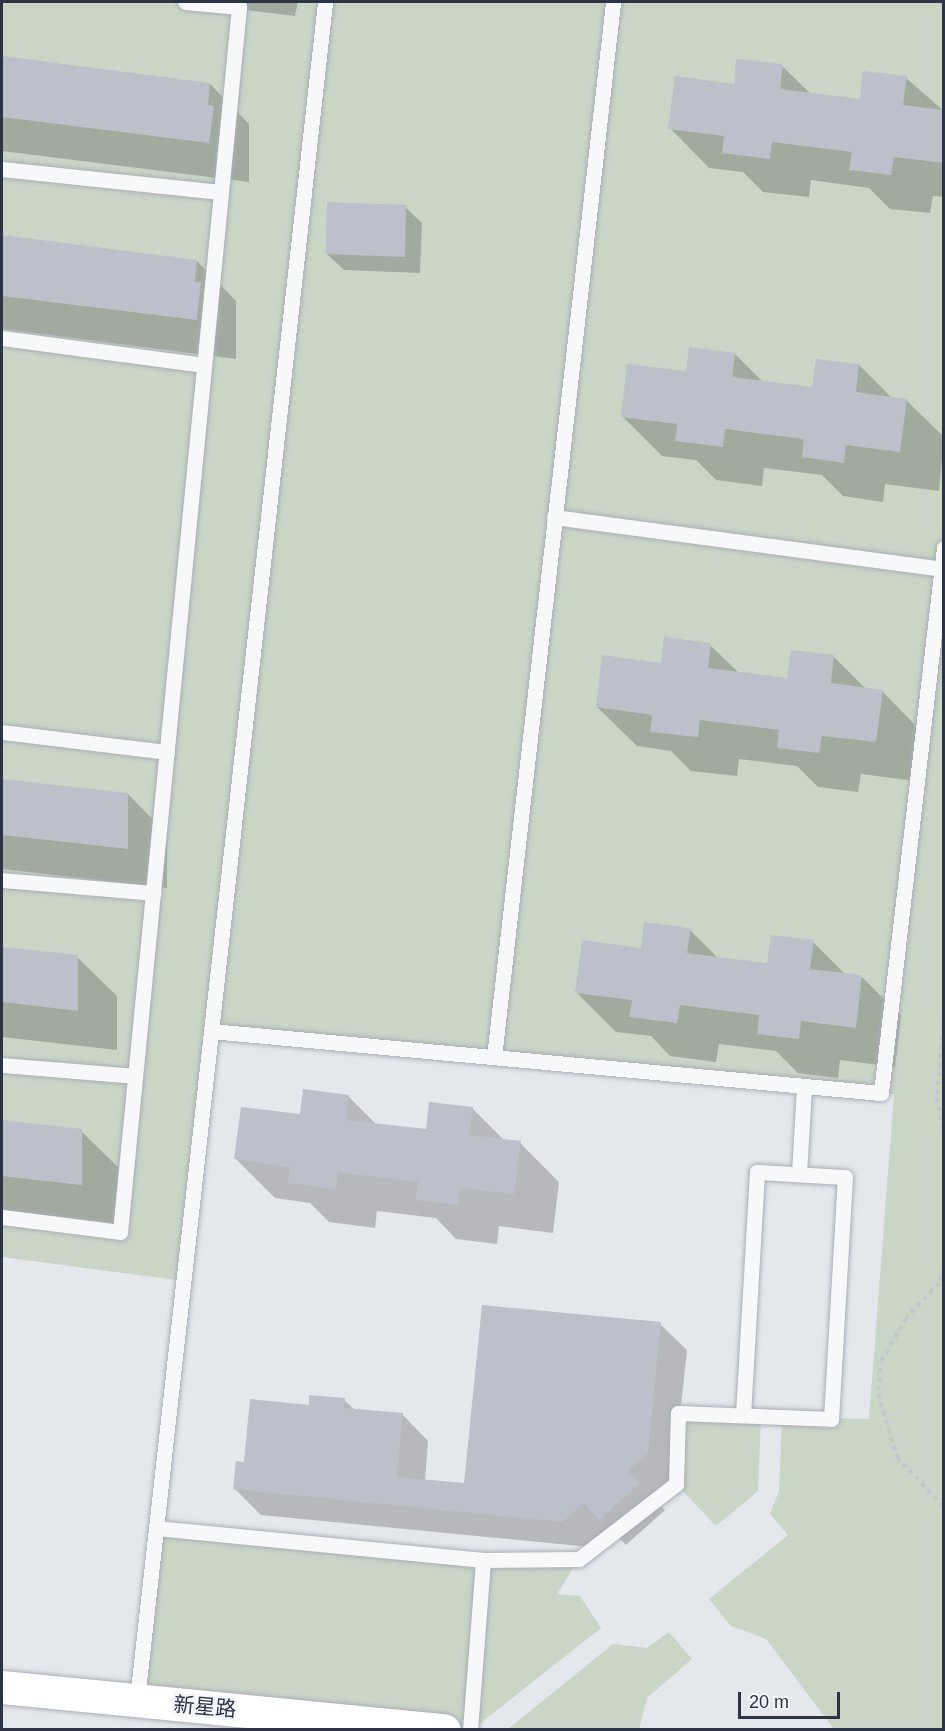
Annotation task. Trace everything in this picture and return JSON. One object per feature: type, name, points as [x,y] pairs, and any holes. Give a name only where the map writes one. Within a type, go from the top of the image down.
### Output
[{"type":"main road","name":"新星路","points":[[2,1687],[444,1730]]},
{"type":"lane","points":[[2,1217],[120,1232],[239,7],[185,2]]},
{"type":"lane","points":[[137,1700],[326,2]]},
{"type":"lane","points":[[494,1057],[613,2]]},
{"type":"lane","points":[[2,169],[220,192]]},
{"type":"lane","points":[[2,338],[204,365]]},
{"type":"lane","points":[[554,518],[942,569]]},
{"type":"lane","points":[[211,1031],[881,1093],[944,548]]},
{"type":"lane","points":[[2,732],[167,752]]},
{"type":"lane","points":[[2,880],[153,893]]},
{"type":"lane","points":[[2,1065],[135,1076]]},
{"type":"lane","points":[[799,1174],[804,1086]]},
{"type":"lane","points":[[156,1528],[483,1560],[579,1559],[676,1484],[678,1413],[831,1419],[844,1177],[757,1172],[743,1415]]},
{"type":"lane","points":[[470,1730],[483,1560]]},
{"type":"path","points":[[944,1009],[938,1098],[944,1133]]},
{"type":"path","points":[[944,1268],[939,1283],[906,1318],[882,1359],[878,1394],[897,1457],[944,1507]]},
{"type":"green space","points":[[2,2],[943,2],[943,1729],[834,1729],[766,1639],[731,1626],[709,1599],[788,1535],[770,1514],[779,1491],[782,1417],[869,1419],[894,1094],[212,1031],[184,1281],[2,1257]]},
{"type":"green space","points":[[678,1413],[761,1417],[758,1491],[716,1526],[676,1484]]},
{"type":"green space","points":[[156,1528],[483,1560],[579,1559],[557,1594],[580,1596],[601,1628],[473,1729],[137,1700]]},
{"type":"green space","points":[[669,1632],[692,1659],[647,1698],[639,1729],[508,1729],[613,1644],[647,1648]]},
{"type":"building","points":[[2,56],[210,83],[208,105],[214,106],[209,143],[2,117]]},
{"type":"building","points":[[736,59],[783,64],[780,89],[860,99],[863,71],[907,76],[903,105],[944,110],[944,163],[894,157],[891,175],[849,170],[852,152],[772,142],[770,159],[722,153],[724,136],[668,129],[675,76],[734,84]]},
{"type":"building","points":[[327,202],[406,205],[405,257],[326,254]]},
{"type":"building","points":[[2,235],[197,260],[195,282],[201,282],[197,320],[2,296]]},
{"type":"building","points":[[689,347],[735,353],[732,377],[812,387],[816,359],[859,364],[856,392],[907,399],[900,452],[846,445],[844,463],[802,457],[804,439],[725,429],[723,447],[675,441],[677,424],[621,417],[627,364],[686,371]]},
{"type":"building","points":[[664,637],[711,643],[708,668],[787,678],[791,650],[834,655],[831,683],[883,690],[876,742],[822,736],[819,753],[777,748],[779,730],[700,720],[698,737],[650,732],[652,715],[596,707],[602,655],[661,663]]},
{"type":"building","points":[[2,779],[128,793],[128,849],[2,835]]},
{"type":"building","points":[[644,922],[691,928],[687,953],[767,963],[771,935],[814,940],[810,969],[862,975],[856,1028],[801,1021],[799,1039],[757,1034],[759,1015],[680,1005],[677,1023],[629,1017],[632,1000],[575,993],[582,940],[641,948]]},
{"type":"building","points":[[2,947],[78,955],[78,1011],[2,1002]]},
{"type":"building","points":[[303,1089],[349,1095],[346,1120],[426,1129],[429,1102],[473,1107],[469,1135],[521,1141],[514,1194],[460,1188],[458,1205],[415,1200],[418,1182],[338,1172],[336,1189],[288,1183],[290,1167],[234,1159],[241,1107],[300,1114]]},
{"type":"building","points":[[2,1120],[82,1129],[82,1185],[2,1176]]},
{"type":"building","points":[[482,1305],[661,1322],[648,1453],[628,1471],[640,1483],[599,1520],[584,1503],[563,1522],[233,1489],[236,1461],[244,1462],[250,1399],[309,1405],[309,1395],[345,1398],[344,1408],[403,1413],[397,1477],[464,1483]]}]
